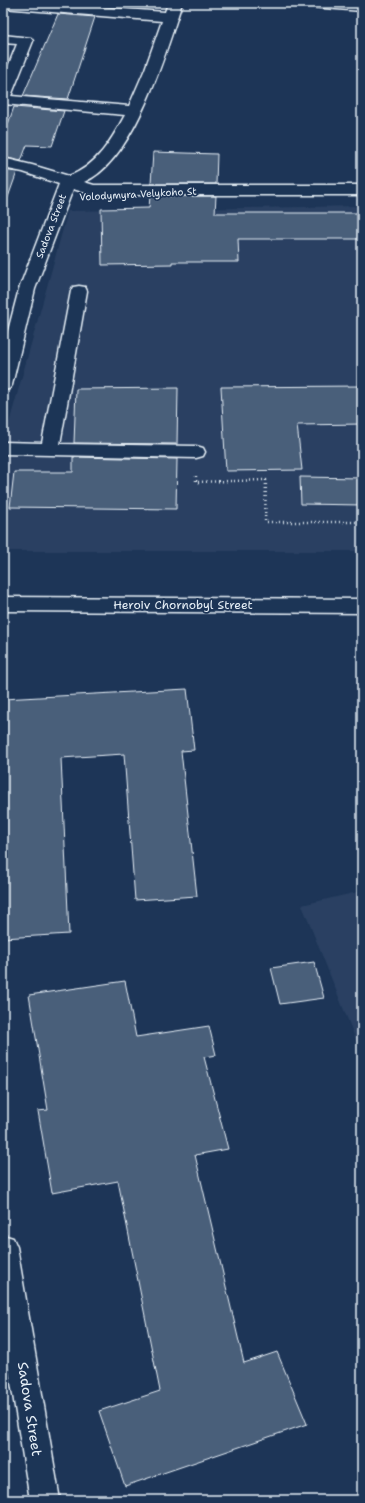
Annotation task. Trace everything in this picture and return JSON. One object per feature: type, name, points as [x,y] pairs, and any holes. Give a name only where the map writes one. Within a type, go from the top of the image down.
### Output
[{"type":"street","points":[[311,3],[362,7]]},
{"type":"street","points":[[3,4],[172,10]]},
{"type":"street","name":"Sadova Street","points":[[3,386],[27,290],[68,182],[92,171],[112,149],[135,111],[172,10]]},
{"type":"street","points":[[3,39],[26,41],[3,99],[135,111]]},
{"type":"street","name":"Volodymyra Velykoho St","points":[[3,163],[27,168],[93,190],[362,190]]},
{"type":"street","name":"Volodymyra Velykoho St","points":[[62,197],[214,190]]},
{"type":"street","points":[[50,449],[79,291]]},
{"type":"street","points":[[3,448],[196,452]]},
{"type":"street","name":"Heroiv Chornobyl Street","points":[[3,604],[362,606]]},
{"type":"street","name":"Sadova Street","points":[[3,1247],[45,1500]]},
{"type":"path","points":[[196,452],[196,482],[266,480],[265,522],[362,522]]},
{"type":"shaded area","points":[[362,206],[362,551],[3,551],[3,445],[68,211]]},
{"type":"shaded area","points":[[362,891],[362,1055],[302,905]]},
{"type":"building","points":[[58,14],[95,17],[68,99],[23,96]]},
{"type":"building","points":[[14,107],[64,111],[52,146],[27,145],[21,161],[3,157],[3,124],[8,124]]},
{"type":"building","points":[[153,152],[217,154],[216,184],[151,184]]},
{"type":"building","points":[[3,170],[17,172],[7,200],[3,199]]},
{"type":"building","points":[[150,196],[216,196],[215,213],[362,213],[362,239],[238,239],[239,262],[172,262],[172,264],[102,265],[101,209],[149,208]]},
{"type":"building","points":[[362,386],[362,424],[297,425],[302,470],[226,471],[221,387]]},
{"type":"building","points":[[178,388],[177,444],[74,443],[76,389]]},
{"type":"building","points":[[73,457],[177,459],[176,509],[10,507],[14,472],[73,472]]},
{"type":"building","points":[[300,477],[362,478],[362,505],[301,504]]},
{"type":"building","points":[[187,689],[194,750],[181,751],[197,896],[135,900],[124,754],[61,758],[69,934],[3,938],[3,699]]},
{"type":"building","points":[[314,962],[324,998],[280,1004],[271,968]]},
{"type":"building","points":[[125,981],[136,1037],[209,1026],[216,1055],[204,1057],[228,1149],[195,1155],[244,1363],[277,1352],[307,1424],[125,1486],[99,1411],[160,1391],[118,1181],[52,1193],[38,1111],[48,1110],[29,995]]}]
